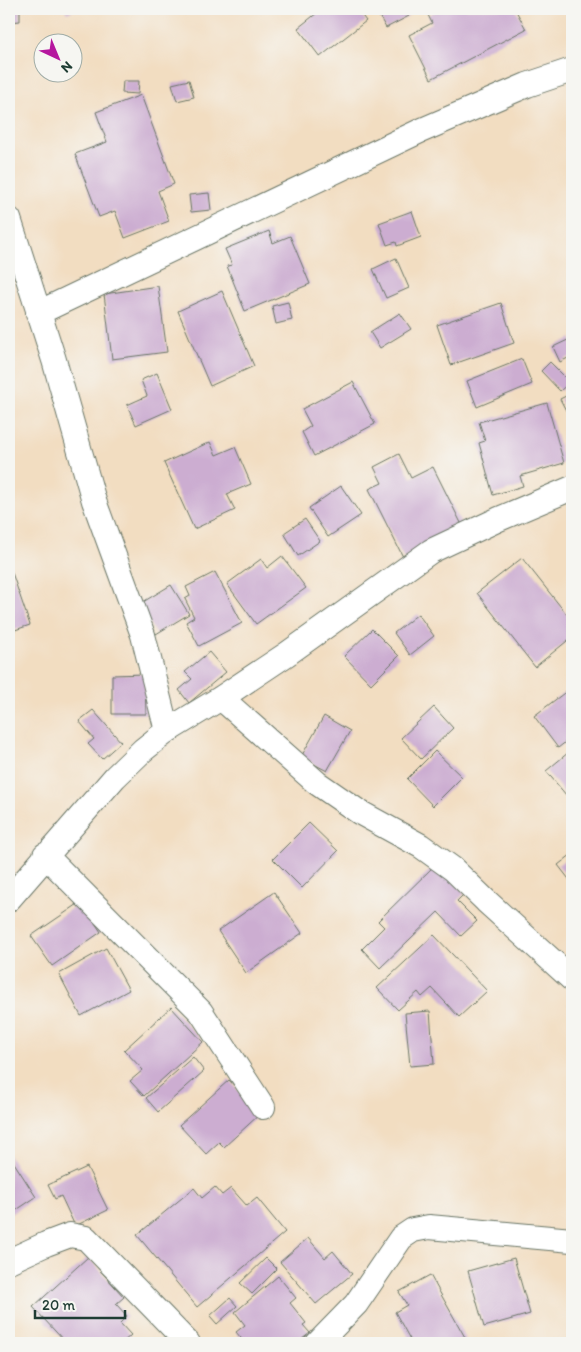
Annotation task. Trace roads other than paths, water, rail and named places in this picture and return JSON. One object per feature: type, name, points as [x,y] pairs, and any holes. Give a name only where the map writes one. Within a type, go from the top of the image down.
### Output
[{"type":"street","points":[[38,313],[420,131],[528,85],[572,70]]},
{"type":"street","points":[[9,219],[54,360],[94,501],[143,635],[167,730]]},
{"type":"street","points":[[9,899],[114,777],[167,730],[221,698],[295,648],[431,551],[499,518],[572,488]]},
{"type":"street","points":[[221,698],[317,783],[359,812],[422,846],[453,869],[572,979]]},
{"type":"street","points":[[45,855],[201,1012],[263,1107]]},
{"type":"street","points":[[318,1343],[356,1304],[401,1238],[413,1230],[429,1227],[572,1240]]},
{"type":"street","points":[[9,1261],[70,1235],[86,1238],[188,1343]]}]
